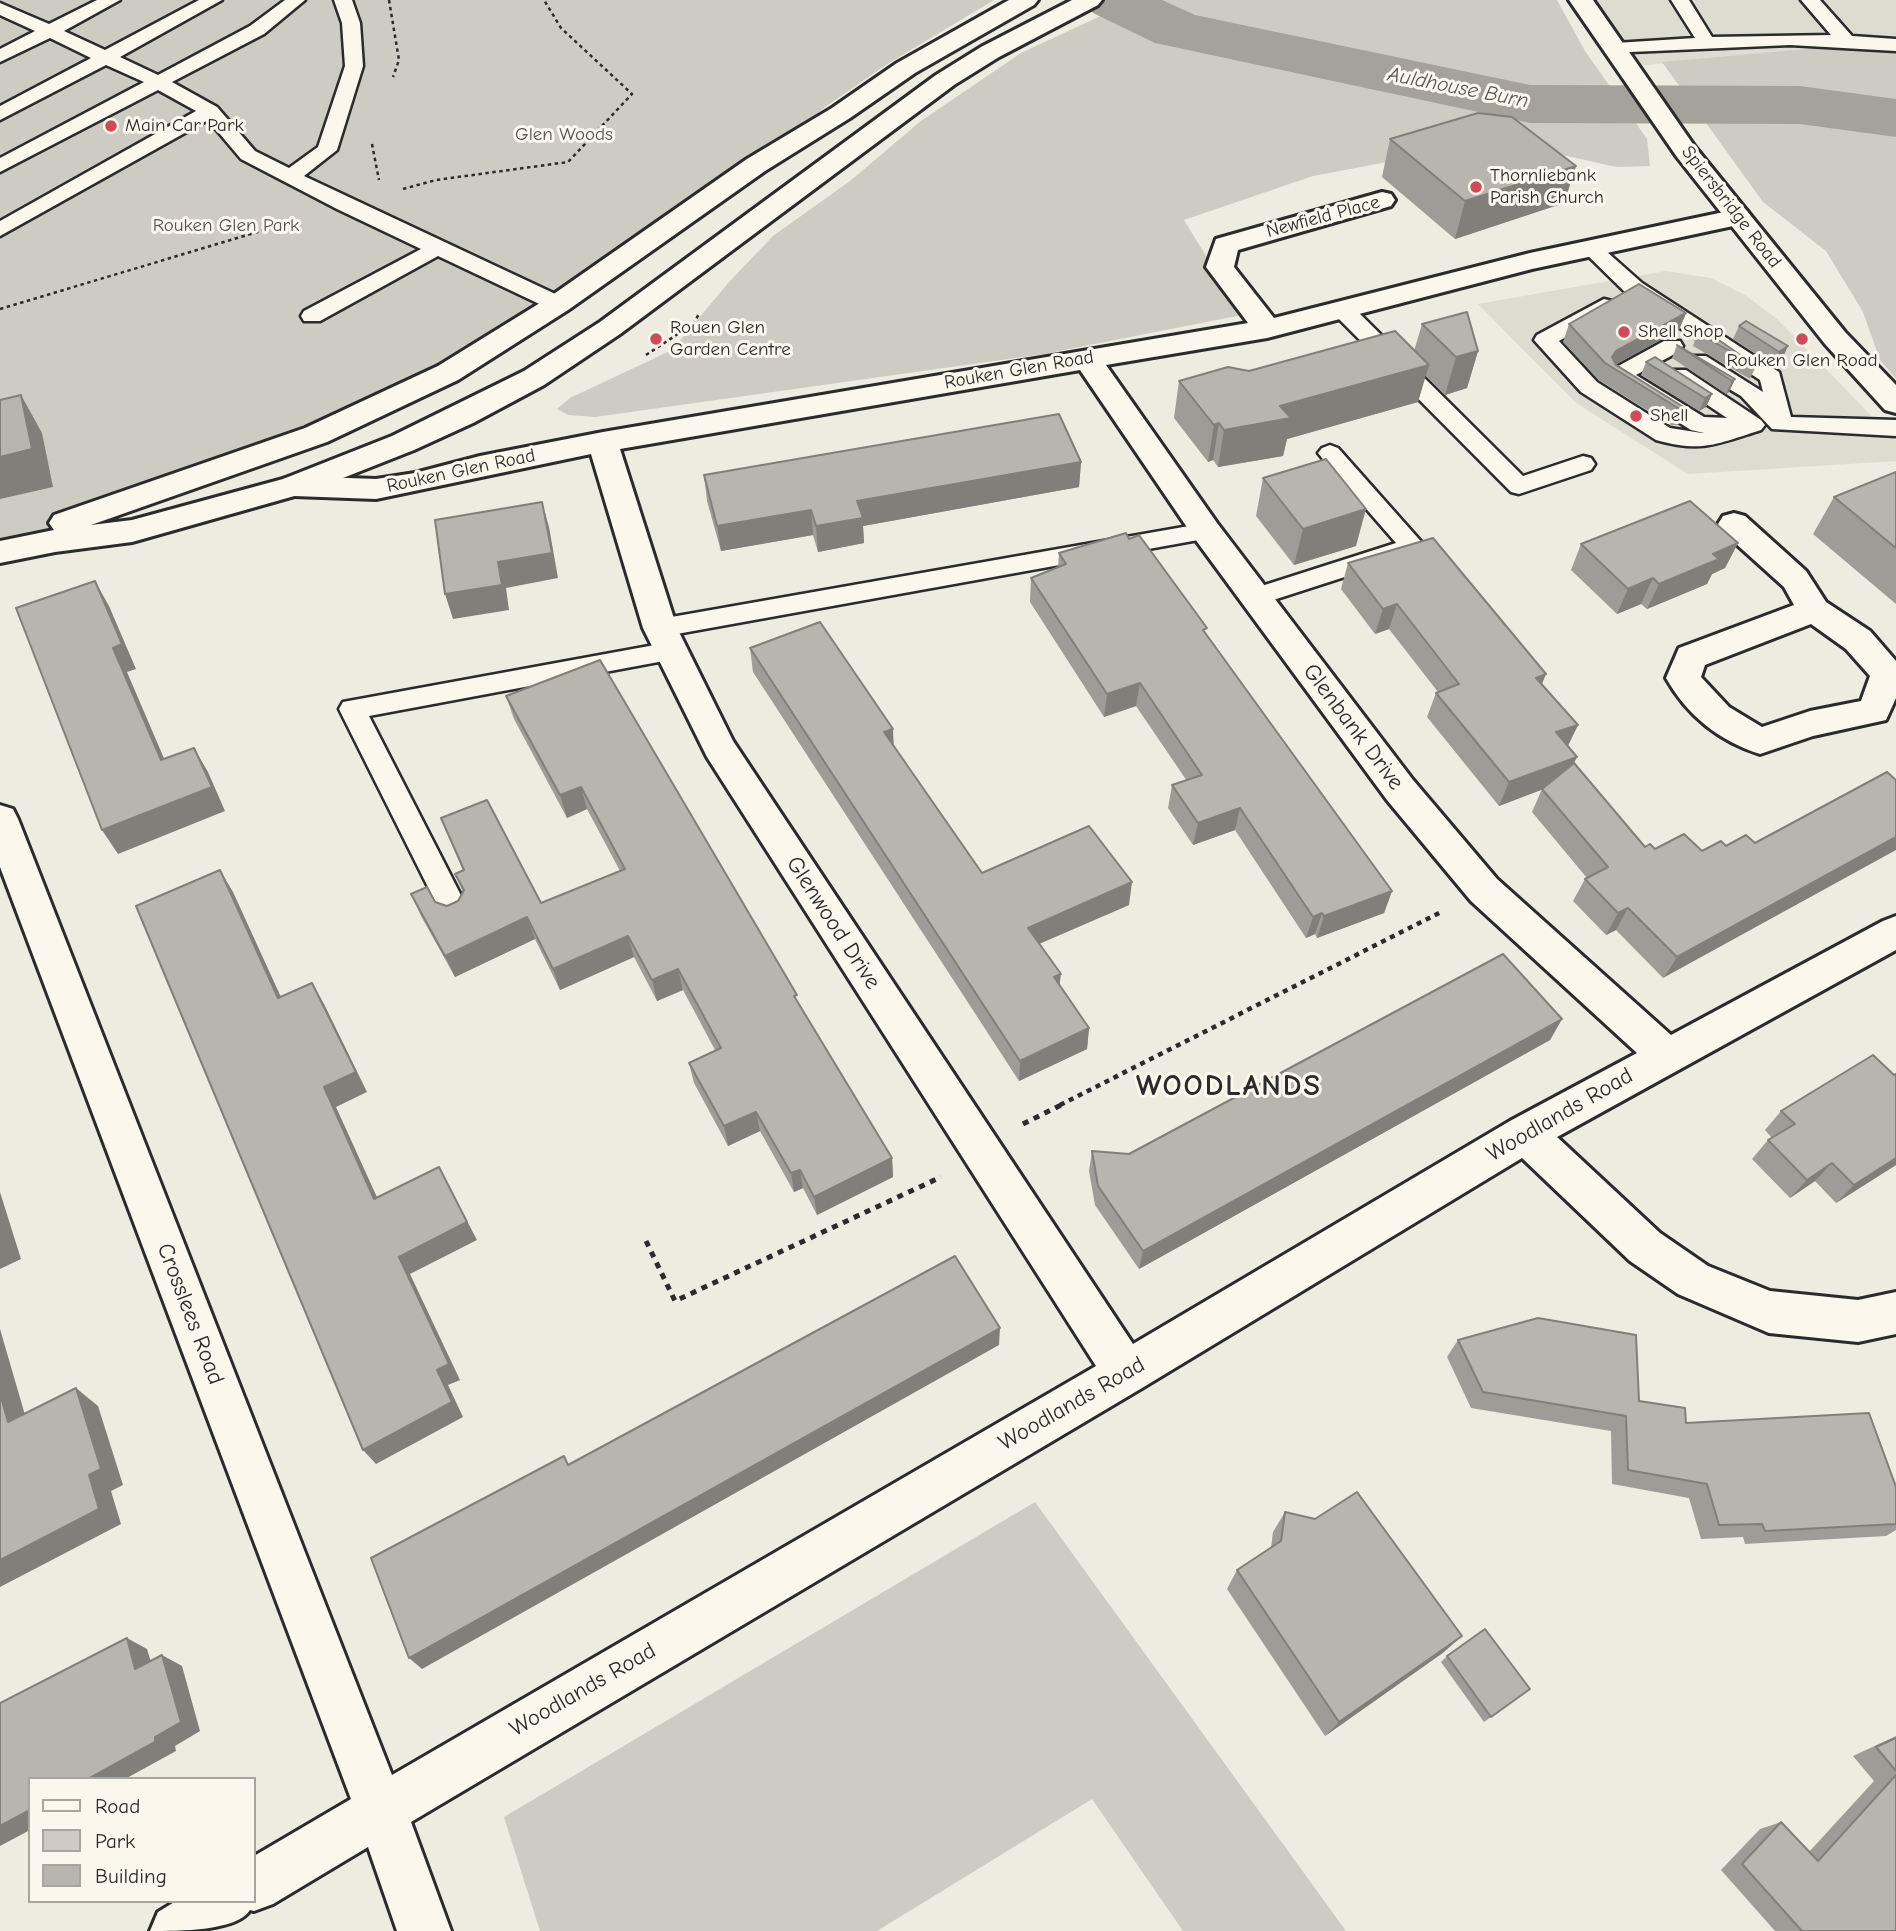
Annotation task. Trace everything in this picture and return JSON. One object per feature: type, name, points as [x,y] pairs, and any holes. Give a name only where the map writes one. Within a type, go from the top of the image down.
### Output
[{"type":"street","points":[[0,545],[316,435],[449,373],[558,304],[756,165],[841,113],[906,68],[1026,0]]},
{"type":"street","name":"Spiersbridge Road","points":[[1581,0],[1686,152],[1835,338],[1896,403]]},
{"type":"street","name":"Rouken Glen Road","points":[[0,552],[55,541],[132,531],[295,486],[403,443],[462,415],[534,378],[610,328],[836,163],[910,104],[990,52],[1087,1]]},
{"type":"street","name":"Newfield Place","points":[[1267,329],[1220,267],[1226,246],[1382,200]]},
{"type":"street","name":"Rouken Glen Road","points":[[295,486],[376,489],[603,442],[1267,329],[1591,248],[1738,217]]},
{"type":"street","points":[[558,304],[610,328]]},
{"type":"street","name":"Glenbank Drive","points":[[1087,359],[1206,531],[1400,790],[1484,890],[1666,1055]]},
{"type":"street","name":"Glenwood Drive","points":[[603,442],[665,639],[719,748],[1126,1373]]},
{"type":"street","points":[[1734,524],[1795,579],[1814,610],[1858,640],[1888,674],[1885,722],[1810,724],[1760,741],[1722,723],[1683,678],[1691,657],[1814,610]]},
{"type":"street","name":"Crosslees Road","points":[[0,819],[9,869],[380,1809],[424,1931]]},
{"type":"street","name":"Woodlands Road","points":[[256,1884],[1126,1373],[1525,1134],[1896,932]]},
{"type":"street","points":[[1525,1134],[1645,1247],[1693,1280],[1769,1312],[1858,1321],[1896,1313]]},
{"type":"street","points":[[177,1931],[224,1903]]},
{"type":"lane","points":[[0,7],[14,0]]},
{"type":"lane","points":[[0,56],[111,0]]},
{"type":"lane","points":[[0,114],[213,0]]},
{"type":"lane","points":[[0,166],[257,30],[296,0]]},
{"type":"lane","points":[[290,177],[327,150],[354,66],[351,23],[343,0]]},
{"type":"lane","points":[[1680,0],[1707,45]]},
{"type":"lane","points":[[1810,0],[1844,38]]},
{"type":"lane","points":[[0,7],[210,111],[248,155],[344,205],[558,304]]},
{"type":"lane","points":[[1621,58],[1707,45],[1781,38],[1844,38],[1896,45]]},
{"type":"lane","points":[[0,230],[210,111]]},
{"type":"lane","points":[[312,316],[438,248]]},
{"type":"lane","points":[[1591,248],[1634,288],[1771,377],[1780,424]]},
{"type":"lane","points":[[1634,288],[1545,340],[1589,387],[1664,435],[1703,441],[1753,425]]},
{"type":"lane","points":[[1343,310],[1520,486],[1583,464]]},
{"type":"lane","points":[[1697,330],[1619,375],[1699,425],[1780,424],[1896,428]]},
{"type":"lane","points":[[1672,346],[1749,391],[1780,424]]},
{"type":"lane","points":[[1652,358],[1753,425]]},
{"type":"lane","points":[[1255,597],[1413,546],[1330,453]]},
{"type":"lane","points":[[455,913],[352,709],[665,639],[1206,531]]},
{"type":"path","points":[[0,309],[344,205],[436,180],[568,162],[632,94],[561,28],[544,0]]},
{"type":"path","points":[[646,1241],[675,1301],[982,1151],[1484,890]]},
{"type":"shaded area","points":[[1581,0],[1896,0],[1896,51],[1852,45],[1627,67]]},
{"type":"shaded area","points":[[1666,271],[1711,278],[1745,295],[1776,318],[1896,441],[1896,461],[1688,474],[1576,403],[1478,304]]},
{"type":"green space","name":"Rouken Glen Park","points":[[0,0],[994,0],[886,65],[825,107],[756,165],[448,373],[83,517],[0,543]]},
{"type":"green space","points":[[1135,0],[1557,0],[1585,51],[1647,139],[1650,166],[1616,167],[1514,144],[1403,159],[1313,176],[1184,220],[1242,315],[1044,354],[595,417],[568,415],[557,409],[570,398],[672,350],[730,281],[773,236],[850,181],[921,121],[1021,53]]},
{"type":"green space","points":[[1852,45],[1896,51],[1896,379],[1880,360],[1863,312],[1826,251],[1763,202],[1662,62]]},
{"type":"green space","points":[[1035,1502],[1346,1931],[1183,1931],[1092,1799],[877,1931],[540,1931],[504,1817]]},
{"type":"building","points":[[1478,113],[1512,117],[1576,166],[1465,201],[1390,139]]},
{"type":"building","points":[[1639,284],[1686,313],[1616,351],[1612,357],[1616,365],[1685,408],[1678,408],[1605,363],[1569,324]]},
{"type":"building","points":[[1467,312],[1478,351],[1456,357],[1422,324]]},
{"type":"building","points":[[1746,321],[1788,346],[1779,352],[1739,326]]},
{"type":"building","points":[[1703,329],[1756,366],[1698,333]]},
{"type":"building","points":[[1395,331],[1429,365],[1280,406],[1291,418],[1224,430],[1219,423],[1214,425],[1179,381],[1228,367],[1249,371]]},
{"type":"building","points":[[1677,345],[1735,379],[1732,381]]},
{"type":"building","points":[[1655,357],[1712,394],[1705,398],[1646,362]]},
{"type":"building","points":[[21,395],[32,449],[0,457],[0,400]]},
{"type":"building","points":[[1059,414],[1081,462],[857,501],[863,518],[816,526],[811,510],[717,526],[704,475]]},
{"type":"building","points":[[1326,459],[1366,509],[1303,529],[1263,478]]},
{"type":"building","points":[[1896,472],[1896,548],[1834,497]]},
{"type":"building","points":[[1690,501],[1738,543],[1713,554],[1719,559],[1659,584],[1653,578],[1628,589],[1581,544]]},
{"type":"building","points":[[542,502],[552,553],[498,562],[502,585],[445,594],[435,520]]},
{"type":"building","points":[[1126,533],[1129,539],[1139,535],[1207,628],[1203,630],[1392,891],[1324,916],[1322,913],[1313,917],[1240,808],[1198,823],[1172,785],[1202,775],[1140,683],[1107,694],[1031,578],[1066,564],[1059,553]]},
{"type":"building","points":[[1433,538],[1546,674],[1536,678],[1578,725],[1556,732],[1577,757],[1509,782],[1436,693],[1459,684],[1397,604],[1383,609],[1348,563]]},
{"type":"building","points":[[95,581],[122,644],[113,648],[161,760],[194,748],[212,787],[102,830],[16,608]]},
{"type":"building","points":[[820,622],[893,729],[884,732],[982,873],[1089,826],[1132,882],[1028,928],[1061,974],[1054,977],[1089,1028],[1020,1061],[750,648]]},
{"type":"building","points":[[600,660],[797,995],[794,996],[892,1158],[814,1197],[800,1170],[791,1173],[756,1112],[724,1126],[689,1063],[721,1048],[678,969],[652,980],[628,936],[553,969],[527,917],[445,956],[411,894],[427,887],[435,902],[447,906],[458,901],[464,890],[455,874],[464,870],[441,818],[487,800],[541,903],[625,869],[581,787],[560,795],[506,696]]},
{"type":"building","points":[[1574,763],[1645,847],[1650,844],[1655,849],[1684,834],[1702,851],[1721,841],[1726,846],[1746,835],[1755,843],[1887,772],[1896,780],[1896,837],[1677,957],[1628,908],[1618,913],[1585,879],[1608,867],[1542,789]]},
{"type":"building","points":[[220,870],[278,998],[312,983],[356,1072],[324,1087],[374,1199],[439,1167],[467,1222],[399,1257],[449,1364],[437,1370],[452,1402],[363,1450],[136,906]]},
{"type":"building","points":[[1503,954],[1562,1019],[1143,1251],[1098,1186],[1092,1151],[1129,1154]]},
{"type":"building","points":[[1873,1055],[1896,1074],[1896,1158],[1854,1185],[1832,1163],[1807,1180],[1768,1140],[1795,1124],[1781,1111]]},
{"type":"building","points":[[955,1256],[1000,1328],[409,1658],[371,1558],[564,1456],[568,1465]]},
{"type":"building","points":[[1538,1318],[1636,1335],[1639,1401],[1685,1408],[1686,1423],[1869,1413],[1896,1487],[1896,1524],[1765,1531],[1762,1524],[1719,1525],[1707,1484],[1628,1470],[1626,1416],[1483,1392],[1458,1340]]},
{"type":"building","points":[[76,1388],[101,1469],[89,1475],[99,1509],[0,1560],[0,1393],[8,1422]]},
{"type":"building","points":[[1357,1492],[1462,1636],[1339,1722],[1237,1570],[1281,1541],[1285,1512],[1315,1519]]},
{"type":"building","points":[[1485,1629],[1530,1689],[1491,1717],[1447,1656]]},
{"type":"building","points":[[127,1638],[135,1669],[162,1655],[181,1722],[155,1737],[155,1742],[92,1777],[28,1777],[28,1811],[0,1826],[0,1703]]},
{"type":"building","points":[[1896,1738],[1896,1771],[1876,1747]]},
{"type":"building","points":[[1896,1775],[1896,1931],[1802,1931],[1742,1864],[1781,1822],[1818,1861]]},
{"type":"waterway","name":"Auldhouse Burn","points":[[1114,0],[1177,30],[1530,104],[1800,105],[1896,118]]},
{"type":"place","name":"Main Car Park","points":[[111,126]]},
{"type":"place","name":"Thornliebank Parish Church","points":[[1476,187]]},
{"type":"place","name":"Shell Shop","points":[[1624,332]]},
{"type":"place","name":"Rouen Glen Garden Centre","points":[[656,339]]},
{"type":"place","name":"Rouken Glen Road","points":[[1802,339]]},
{"type":"place","name":"Shell","points":[[1636,416]]},
{"type":"district","name":"WOODLANDS","points":[[1229,1087]]},
{"type":"park label","name":"Glen Woods","points":[[564,135]]}]
